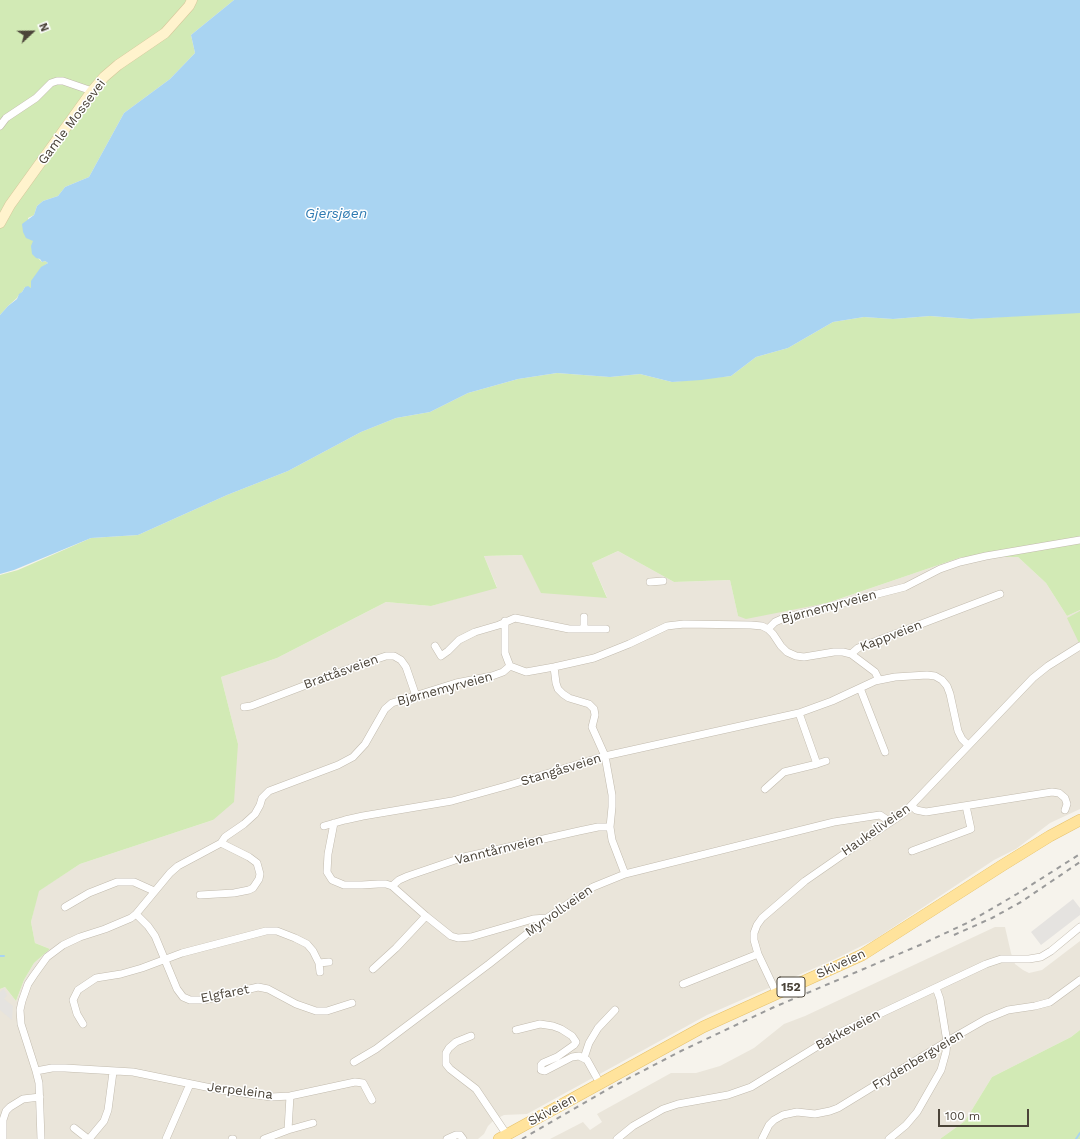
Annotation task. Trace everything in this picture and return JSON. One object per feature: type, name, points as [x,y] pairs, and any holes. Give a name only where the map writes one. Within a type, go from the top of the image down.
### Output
[{"type":"main road","name":"Gamle Mossevei","points":[[0,224],[10,205],[92,91],[118,65],[165,33],[189,6],[192,0]]},
{"type":"main road","name":"Skiveien","points":[[503,1137],[680,1039],[725,1016],[777,994],[877,947],[1008,862],[1080,820]]},
{"type":"street","points":[[0,126],[6,118],[36,98],[51,83],[57,81],[69,83],[92,91]]},
{"type":"street","name":"Bjørnemyrveien","points":[[505,622],[505,653],[510,666],[526,672],[594,658],[629,644],[662,628],[675,625],[751,625],[762,626],[768,629],[775,622],[780,620],[900,588],[940,569],[960,562],[986,556],[1080,540]]},
{"type":"street","points":[[650,582],[663,581]]},
{"type":"street","name":"Kappveien","points":[[768,629],[784,649],[796,656],[804,657],[834,652],[851,654],[858,648],[1000,594]]},
{"type":"street","points":[[584,617],[584,629]]},
{"type":"street","points":[[435,646],[441,656],[459,640],[466,636],[515,618],[562,628],[606,629]]},
{"type":"street","name":"Haukeliveien","points":[[777,994],[758,954],[754,940],[756,925],[762,918],[805,881],[904,813],[1039,673],[1080,646]]},
{"type":"street","points":[[851,654],[875,672],[879,680]]},
{"type":"street","name":"Brattåsveien","points":[[244,707],[251,706],[386,656],[394,656],[401,660],[406,667],[416,696]]},
{"type":"street","name":"Bjørnemyrveien","points":[[136,914],[154,891],[178,866],[221,843],[225,837],[244,824],[255,814],[264,794],[348,761],[364,744],[385,709],[392,703],[456,683],[492,676],[503,672],[510,666]]},
{"type":"street","points":[[554,667],[558,689],[569,698],[589,704],[594,709],[595,715],[592,727],[605,756],[612,795],[610,827],[612,840],[625,874]]},
{"type":"street","name":"Stangåsveien","points":[[324,826],[357,817],[452,802],[605,756],[799,712],[832,702],[879,680],[895,677],[927,675],[935,676],[942,680],[947,686],[950,694],[958,731],[962,739],[968,745]]},
{"type":"street","points":[[860,688],[885,752]]},
{"type":"street","points":[[799,712],[817,764]]},
{"type":"street","points":[[765,789],[784,772],[826,761]]},
{"type":"street","points":[[912,806],[916,810],[926,812],[1057,792],[1065,798],[1067,804],[1065,810]]},
{"type":"street","points":[[912,851],[971,828],[966,806]]},
{"type":"street","name":"Myrvollveien","points":[[354,1062],[376,1049],[547,918],[593,887],[625,874],[834,822],[880,815],[889,823]]},
{"type":"street","points":[[334,823],[328,854],[327,872],[332,880],[344,885],[386,884],[392,886],[451,936],[458,938],[471,937],[533,919],[547,918]]},
{"type":"street","name":"Vanntårnveien","points":[[392,886],[399,880],[408,876],[477,854],[591,828],[610,827]]},
{"type":"street","points":[[200,895],[234,893],[249,890],[253,888],[259,879],[259,868],[253,859],[221,843]]},
{"type":"street","points":[[65,907],[89,893],[117,882],[134,882],[154,891]]},
{"type":"street","points":[[41,1139],[40,1097],[36,1071],[22,1029],[20,1010],[24,992],[47,957],[63,945],[80,937],[117,925],[136,914]]},
{"type":"street","name":"Elgfaret","points":[[136,914],[148,926],[154,936],[177,989],[183,997],[190,1000],[210,999],[258,987],[268,989],[296,1004],[316,1011],[327,1011],[343,1002],[352,1003]]},
{"type":"street","points":[[373,969],[396,948],[426,916]]},
{"type":"street","name":"Bakkeveien","points":[[617,1139],[633,1126],[663,1109],[684,1103],[728,1095],[751,1087],[839,1033],[994,961],[1008,958],[1032,959],[1041,957],[1080,927]]},
{"type":"street","points":[[83,1024],[77,1014],[73,1000],[78,990],[96,978],[142,968],[182,953],[266,931],[277,931],[307,944],[313,951],[319,963],[320,972]]},
{"type":"street","points":[[682,984],[758,954]]},
{"type":"street","points":[[319,963],[329,962]]},
{"type":"street","name":"Frydenbergveien","points":[[762,1139],[769,1125],[778,1117],[789,1113],[815,1114],[838,1108],[986,1019],[1015,1008],[1035,1006],[1050,1002],[1080,980]]},
{"type":"street","points":[[889,1139],[911,1119],[927,1097],[941,1070],[947,1042],[940,999],[936,988]]},
{"type":"street","points":[[584,1058],[589,1043],[598,1028],[615,1010]]},
{"type":"street","points":[[70,1019],[77,1014]]},
{"type":"street","points":[[516,1030],[540,1024],[561,1029],[572,1036],[576,1042],[558,1057],[543,1063],[540,1068],[543,1071],[553,1068],[572,1056],[584,1058],[597,1078]]},
{"type":"street","name":"Skiveien","points":[[471,1036],[456,1042],[449,1048],[446,1053],[446,1064],[450,1070],[476,1089],[503,1137]]},
{"type":"street","name":"Jerpeleina","points":[[36,1071],[52,1068],[65,1068],[113,1072],[134,1072],[190,1084],[271,1097],[290,1096],[355,1082],[363,1082],[372,1100]]},
{"type":"street","points":[[74,1128],[88,1139],[104,1121],[108,1110],[113,1072]]},
{"type":"street","name":"Jerpeleina","points":[[166,1139],[190,1084]]},
{"type":"street","name":"Jerpeleina","points":[[288,1130],[290,1096]]},
{"type":"street","points":[[3,1139],[3,1120],[6,1111],[23,1099],[40,1097]]},
{"type":"street","points":[[264,1139],[288,1130],[313,1124]]},
{"type":"street","points":[[447,1139],[460,1135],[463,1139]]},
{"type":"shaded area","points":[[618,551],[674,582],[730,580],[738,616],[827,603],[962,557],[1018,557],[1046,583],[1067,616],[1080,610],[1080,809],[1050,823],[1016,849],[994,860],[874,940],[833,960],[707,1015],[527,1114],[504,1115],[494,1120],[488,1126],[484,1134],[478,1139],[0,1139],[0,989],[5,987],[16,1001],[24,980],[34,963],[50,949],[35,943],[31,922],[38,891],[80,864],[213,820],[238,744],[221,677],[277,658],[386,602],[431,606],[497,587],[484,556],[522,555],[607,597],[592,563]]},
{"type":"shaded area","points":[[1073,899],[1080,908],[1080,915],[1041,945],[1031,932]]},
{"type":"shaded area","points":[[995,927],[1005,927],[1015,964],[1029,973],[1042,970],[1080,941],[1080,1030],[1071,1037],[992,1077],[965,1121],[940,1139],[550,1139],[583,1122],[590,1130],[602,1122],[597,1114],[671,1073],[696,1073],[720,1066],[754,1048],[784,1024],[805,1016]]},
{"type":"shaded area","points":[[4,989],[7,995],[4,999],[13,1006],[12,1020],[0,1010],[0,992]]},
{"type":"green space","points":[[0,0],[234,0],[191,35],[195,53],[170,79],[124,113],[89,177],[65,187],[58,196],[43,201],[37,206],[34,215],[28,218],[35,255],[42,262],[45,261],[48,263],[41,268],[31,284],[31,288],[25,287],[17,298],[0,315]]},
{"type":"green space","points":[[1080,313],[1080,610],[1067,616],[1046,583],[1018,557],[962,557],[827,603],[746,619],[738,616],[730,580],[674,582],[618,551],[592,563],[607,598],[541,593],[522,555],[484,556],[497,588],[431,606],[386,602],[277,658],[221,677],[238,744],[234,802],[213,820],[80,864],[39,891],[31,922],[35,943],[50,949],[34,963],[24,980],[16,1001],[5,987],[0,989],[0,575],[18,570],[91,538],[138,535],[227,495],[288,471],[361,432],[396,418],[430,412],[468,393],[518,379],[557,373],[610,377],[640,374],[672,382],[731,376],[756,357],[788,348],[833,322],[864,317],[893,319],[930,316],[971,319]]},
{"type":"green space","points":[[1080,611],[1080,642],[1079,643],[1067,618]]},
{"type":"green space","points":[[1080,1030],[1080,1139],[940,1139],[965,1121],[992,1077],[1071,1037]]},
{"type":"water","name":"Gjersjøen","points":[[234,0],[1080,0],[1080,313],[971,319],[930,316],[893,319],[864,317],[833,322],[788,348],[756,357],[731,376],[701,380],[672,382],[640,374],[610,377],[557,373],[518,379],[468,393],[430,412],[396,418],[361,432],[288,471],[227,495],[138,535],[91,538],[14,570],[0,574],[0,315],[17,299],[25,287],[28,286],[31,288],[31,281],[41,267],[48,263],[45,261],[42,262],[32,254],[31,246],[33,241],[26,238],[23,232],[22,224],[34,215],[37,206],[43,201],[58,196],[65,187],[89,177],[124,113],[170,79],[195,53],[191,35]]},
{"type":"waterway","points":[[1076,1139],[1080,1133]]},
{"type":"railway","points":[[522,1139],[610,1088],[681,1051],[772,1008],[920,945],[967,923],[1017,894],[1080,854]]},
{"type":"railway","points":[[954,935],[992,918],[1021,902],[1080,862]]}]
